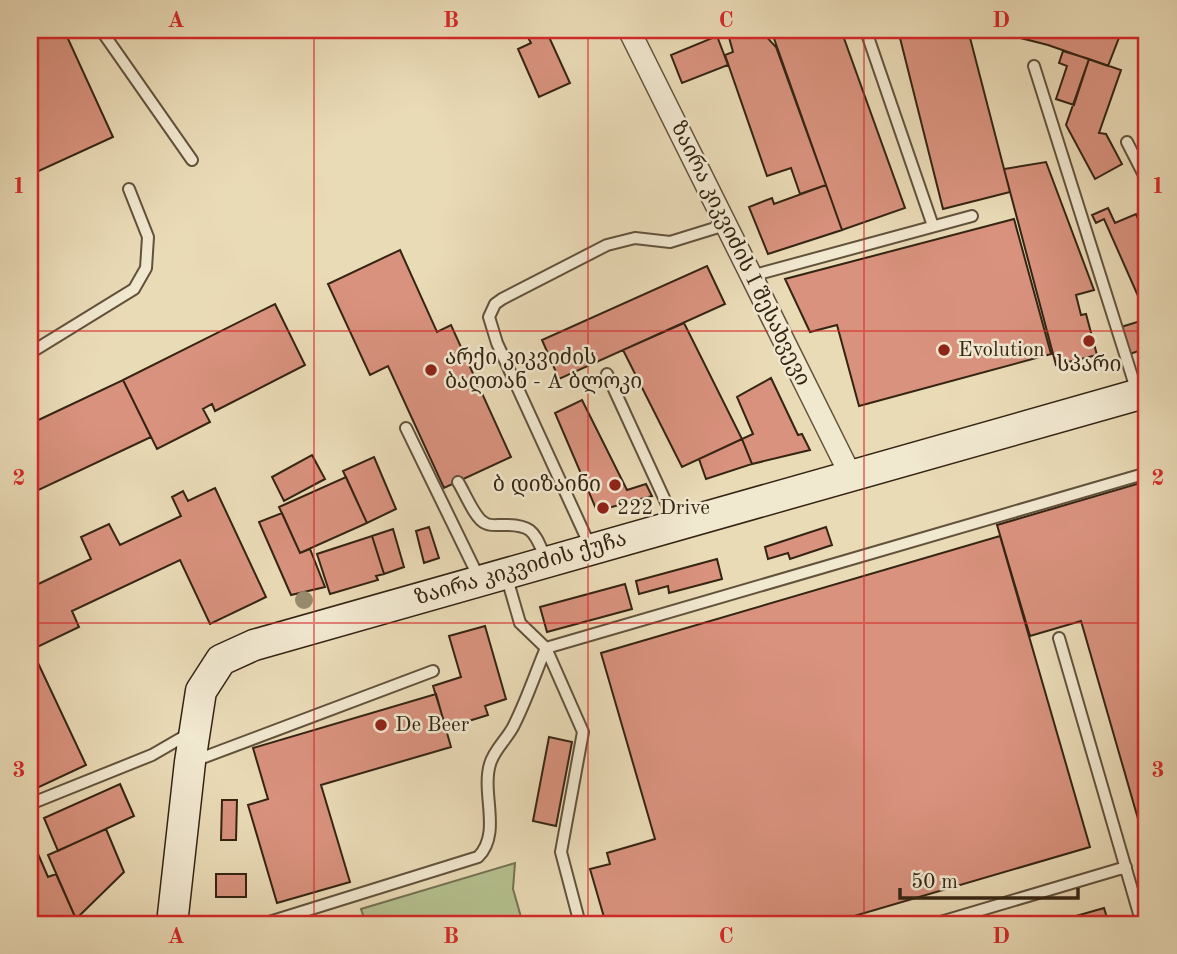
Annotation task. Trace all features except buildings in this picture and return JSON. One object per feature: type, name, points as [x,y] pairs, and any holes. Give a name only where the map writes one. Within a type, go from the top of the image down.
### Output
[{"type":"street","name":"ზაირა კიკვიძის I შესახვევი","points":[[629,30],[852,478]]},
{"type":"street","name":"ზაირა კიკვიძის ქუჩა","points":[[194,730],[201,691],[221,660],[254,645],[1143,394]]},
{"type":"street","points":[[172,924],[194,730]]},
{"type":"lane","points":[[100,30],[192,160]]},
{"type":"lane","points":[[866,31],[933,226]]},
{"type":"lane","points":[[1034,66],[1143,394]]},
{"type":"lane","points":[[1127,142],[1147,181]]},
{"type":"lane","points":[[30,352],[134,289],[146,268],[148,237],[129,189]]},
{"type":"lane","points":[[751,276],[971,216]]},
{"type":"lane","points":[[592,549],[497,343],[489,317],[495,304],[502,299],[607,245],[635,238],[670,242],[725,225]]},
{"type":"lane","points":[[607,374],[677,524]]},
{"type":"lane","points":[[407,428],[520,623],[546,648],[583,732],[561,852],[580,924]]},
{"type":"lane","points":[[546,648],[1147,474]]},
{"type":"lane","points":[[458,481],[479,520],[486,524],[517,524],[530,529],[547,561]]},
{"type":"lane","points":[[1059,638],[1142,924]]},
{"type":"lane","points":[[266,923],[478,857],[489,838],[487,787],[490,764],[512,729],[546,648]]},
{"type":"lane","points":[[190,762],[433,671]]},
{"type":"lane","points":[[30,804],[152,755],[194,730]]},
{"type":"lane","points":[[934,924],[1126,867]]},
{"type":"green space","points":[[515,863],[513,889],[523,924],[366,924],[361,909]]},
{"type":"place","name":"სპარი","points":[[1089,341]]},
{"type":"place","name":"Evolution","points":[[944,350]]},
{"type":"place","name":"არქი კიკვიძის ბაღთან - A ბლოკი","points":[[431,370]]},
{"type":"place","name":"ბ დიზაინი","points":[[615,485]]},
{"type":"place","name":"222 Drive","points":[[603,508]]},
{"type":"place","name":"De Beer","points":[[381,725]]}]
